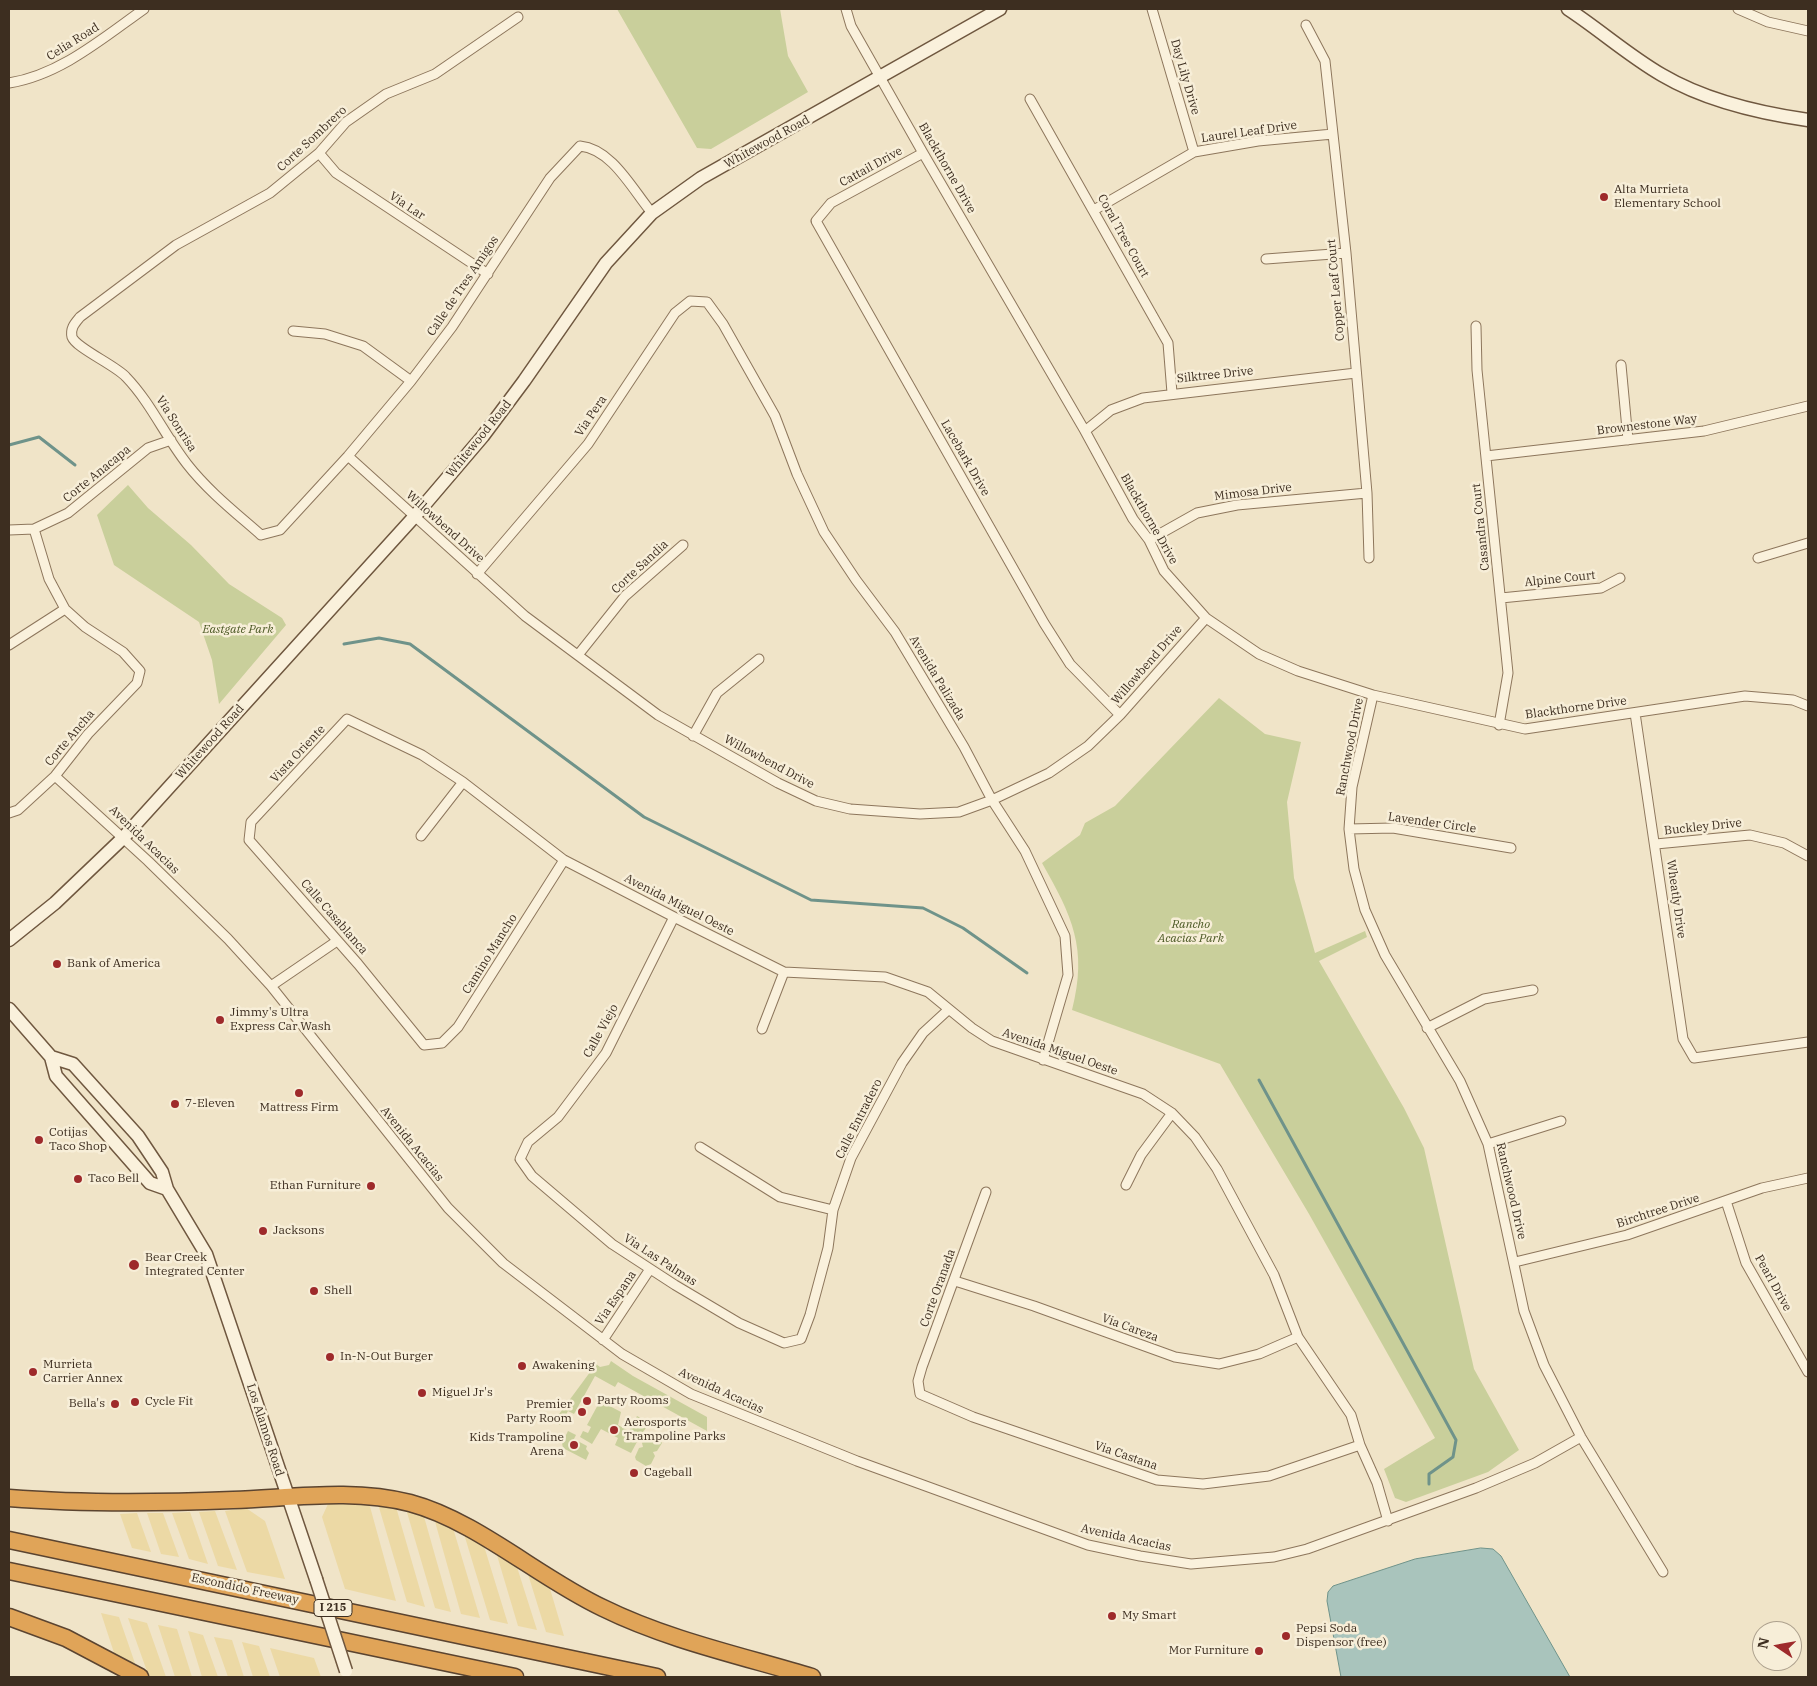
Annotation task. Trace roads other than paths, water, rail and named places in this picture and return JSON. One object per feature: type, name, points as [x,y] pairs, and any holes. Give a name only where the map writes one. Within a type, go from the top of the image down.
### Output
[{"type":"highway","points":[[9,1498],[107,1503],[364,1495],[410,1503],[437,1512],[470,1530],[602,1608],[662,1632],[812,1677]]},
{"type":"highway","name":"Escondido Freeway","points":[[9,1540],[657,1677]]},
{"type":"highway","name":"I 215","points":[[9,1571],[515,1677]]},
{"type":"highway","points":[[9,1617],[66,1638],[140,1677]]},
{"type":"main road","name":"Whitewood Road","points":[[9,940],[55,903],[124,838],[414,517],[483,436],[606,263],[652,213],[701,178],[1000,9]]},
{"type":"main road","points":[[1568,9],[1663,76],[1690,89],[1736,105],[1808,120]]},
{"type":"main road","points":[[9,1008],[51,1058],[56,1076],[150,1183],[167,1189]]},
{"type":"main road","name":"Los Alamos Road","points":[[51,1058],[73,1064],[138,1136],[162,1172],[167,1189],[206,1254],[348,1674]]},
{"type":"street","name":"Celia Road","points":[[9,83],[44,74],[82,53],[144,9]]},
{"type":"street","name":"Blackthorne Drive","points":[[846,9],[851,26],[881,76],[922,153],[1086,431],[1129,510],[1149,540],[1164,571],[1206,618],[1259,654],[1298,671],[1373,695],[1525,729],[1745,696],[1793,700],[1808,706]]},
{"type":"street","name":"Day Lily Drive","points":[[1152,9],[1194,152]]},
{"type":"street","points":[[1738,9],[1768,22],[1808,31]]},
{"type":"street","name":"Corte Sombrero","points":[[101,301],[176,245],[270,192],[319,153],[346,122],[386,94],[435,74],[518,18]]},
{"type":"street","name":"Copper Leaf Court","points":[[1306,25],[1325,61],[1346,253],[1367,492],[1369,558]]},
{"type":"street","name":"Coral Tree Court","points":[[1030,99],[1168,343],[1172,393]]},
{"type":"street","name":"Laurel Leaf Drive","points":[[1094,210],[1194,152],[1258,141],[1333,134]]},
{"type":"street","name":"Calle de Tres Amigos","points":[[295,513],[348,456],[411,381],[452,327],[550,178],[580,146],[592,147],[608,156],[652,213]]},
{"type":"street","name":"Via Lar","points":[[319,153],[336,173],[488,274]]},
{"type":"street","name":"Cattail Drive","points":[[831,204],[922,153]]},
{"type":"street","name":"Lacebark Drive","points":[[831,204],[816,221],[835,258],[1044,623],[1070,664],[1120,715]]},
{"type":"street","points":[[1266,259],[1346,253]]},
{"type":"street","name":"Via Sonrisa","points":[[101,301],[80,317],[72,326],[72,337],[80,347],[107,361],[137,388],[188,465],[261,535],[280,530],[295,513]]},
{"type":"street","name":"Via Pera","points":[[477,574],[588,444],[675,313],[690,301],[707,302],[723,324]]},
{"type":"street","name":"Avenida Palizada","points":[[723,324],[775,416],[797,474],[824,532],[856,580],[895,632],[964,747],[992,800],[1025,851],[1065,936],[1068,975],[1044,1060]]},
{"type":"street","name":"Casandra Court","points":[[1476,326],[1477,370],[1508,673],[1499,724]]},
{"type":"street","points":[[293,330],[325,334],[362,346],[411,381]]},
{"type":"street","points":[[1620,365],[1628,440]]},
{"type":"street","name":"Silktree Drive","points":[[1086,431],[1111,410],[1143,398],[1172,393],[1356,373]]},
{"type":"street","name":"Brownestone Way","points":[[1486,456],[1704,431],[1808,406]]},
{"type":"street","name":"Corte Anacapa","points":[[9,530],[34,529],[75,508],[148,448],[171,440]]},
{"type":"street","name":"Willowbend Drive","points":[[348,456],[525,616],[658,716],[692,736],[816,801],[850,809],[920,814],[958,812],[992,800],[1049,773],[1088,746],[1120,715],[1206,618]]},
{"type":"street","name":"Mimosa Drive","points":[[1149,540],[1197,513],[1237,505],[1367,492]]},
{"type":"street","points":[[9,645],[65,609],[50,579],[34,529]]},
{"type":"street","points":[[1758,558],[1808,543]]},
{"type":"street","name":"Corte Sandia","points":[[578,655],[625,596],[683,545]]},
{"type":"street","name":"Alpine Court","points":[[1501,598],[1601,588],[1620,578]]},
{"type":"street","name":"Corte Ancha","points":[[9,813],[18,810],[55,776],[88,734],[137,683],[140,671],[122,652],[85,627],[65,609]]},
{"type":"street","points":[[692,736],[718,692],[759,659]]},
{"type":"street","name":"Ranchwood Drive","points":[[1373,695],[1352,787],[1349,829],[1354,869],[1365,910],[1385,955],[1460,1081],[1488,1144],[1515,1262],[1524,1311],[1544,1365],[1582,1436],[1663,1572]]},
{"type":"street","name":"Wheatly Drive","points":[[1635,713],[1656,844],[1683,1039],[1694,1058],[1808,1042]]},
{"type":"street","name":"Avenida Miguel Oeste","points":[[347,719],[422,755],[463,782],[564,860],[784,972],[886,978],[928,992],[948,1010],[992,1041],[1143,1094],[1172,1113],[1195,1137],[1217,1170],[1274,1275],[1298,1337],[1351,1415],[1360,1445],[1377,1483],[1388,1521]]},
{"type":"street","name":"Vista Oriente","points":[[268,805],[347,719]]},
{"type":"street","name":"Avenida Acacias","points":[[55,776],[124,838],[228,939],[271,986],[448,1208],[503,1263],[603,1340],[691,1394],[755,1421],[1032,1525],[1097,1547],[1191,1564],[1274,1558],[1307,1549],[1388,1521],[1535,1463],[1582,1436]]},
{"type":"street","points":[[421,836],[463,782]]},
{"type":"street","name":"Calle Casablanca","points":[[268,805],[251,822],[249,840],[424,1045]]},
{"type":"street","name":"Lavender Circle","points":[[1349,829],[1393,828],[1511,848]]},
{"type":"street","name":"Buckley Drive","points":[[1656,844],[1750,834],[1784,843],[1808,856]]},
{"type":"street","name":"Camino Mancho","points":[[424,1045],[442,1043],[458,1027],[564,860]]},
{"type":"street","name":"Calle Viejo","points":[[528,1142],[558,1117],[606,1053],[674,917]]},
{"type":"street","points":[[271,986],[337,941]]},
{"type":"street","points":[[762,1029],[784,972]]},
{"type":"street","points":[[1427,1028],[1484,999],[1533,990]]},
{"type":"street","name":"Calle Entradero","points":[[810,1315],[828,1248],[833,1210],[851,1158],[902,1062],[923,1034],[948,1010]]},
{"type":"street","points":[[1126,1185],[1141,1155],[1172,1113]]},
{"type":"street","points":[[1488,1144],[1561,1121]]},
{"type":"street","name":"Via Las Palmas","points":[[528,1142],[520,1159],[532,1176],[612,1244],[650,1269],[739,1323],[784,1344],[801,1338],[810,1315]]},
{"type":"street","points":[[700,1146],[780,1197],[833,1210]]},
{"type":"street","name":"Birchtree Drive","points":[[1515,1262],[1628,1235],[1762,1188],[1808,1178]]},
{"type":"street","name":"Corte Oranada","points":[[920,1394],[918,1381],[922,1367],[986,1192]]},
{"type":"street","name":"Pearl Drive","points":[[1726,1202],[1746,1263],[1808,1372]]},
{"type":"street","name":"Via Espana","points":[[603,1340],[650,1269]]},
{"type":"street","name":"Via Careza","points":[[955,1281],[1034,1306],[1175,1357],[1219,1364],[1259,1354],[1298,1337]]},
{"type":"street","name":"Via Castana","points":[[920,1394],[973,1417],[1157,1480],[1203,1484],[1269,1476],[1360,1445]]},
{"type":"water","points":[[1481,1548],[1493,1549],[1501,1556],[1570,1677],[1341,1677],[1327,1601],[1328,1592],[1333,1586],[1415,1559]]},
{"type":"waterway","points":[[9,445],[39,437],[75,465]]},
{"type":"waterway","points":[[344,644],[379,638],[410,644],[644,817],[811,900],[923,908],[963,928],[1027,973]]},
{"type":"waterway","points":[[1259,1080],[1456,1440],[1453,1457],[1429,1474],[1429,1484]]},
{"type":"place","name":"Alta Murrieta Elementary School","points":[[1604,197]]},
{"type":"place","name":"Bank of America","points":[[57,964]]},
{"type":"place","name":"Jimmy's Ultra Express Car Wash","points":[[220,1020]]},
{"type":"place","name":"Mattress Firm","points":[[299,1093]]},
{"type":"place","name":"7-Eleven","points":[[175,1104]]},
{"type":"place","name":"Cotijas Taco Shop","points":[[39,1140]]},
{"type":"place","name":"Taco Bell","points":[[78,1179]]},
{"type":"place","name":"Ethan Furniture","points":[[371,1186]]},
{"type":"place","name":"Jacksons","points":[[263,1231]]},
{"type":"place","name":"Bear Creek Integrated Center","points":[[134,1265]]},
{"type":"place","name":"Shell","points":[[314,1291]]},
{"type":"place","name":"In-N-Out Burger","points":[[330,1357]]},
{"type":"place","name":"Awakening","points":[[522,1366]]},
{"type":"place","name":"Murrieta Carrier Annex","points":[[33,1372]]},
{"type":"place","name":"Miguel Jr's","points":[[422,1393]]},
{"type":"place","name":"Party Rooms","points":[[587,1401]]},
{"type":"place","name":"Cycle Fit","points":[[135,1402]]},
{"type":"place","name":"Bella's","points":[[115,1404]]},
{"type":"place","name":"Premier Party Room","points":[[582,1412]]},
{"type":"place","name":"Aerosports Trampoline Parks","points":[[614,1430]]},
{"type":"place","name":"Kids Trampoline Arena","points":[[574,1445]]},
{"type":"place","name":"Cageball","points":[[634,1473]]},
{"type":"place","name":"My Smart","points":[[1112,1616]]},
{"type":"place","name":"Pepsi Soda Dispensor (free)","points":[[1286,1636]]},
{"type":"place","name":"Mor Furniture","points":[[1259,1651]]},
{"type":"park label","name":"Eastgate Park","points":[[238,630]]},
{"type":"park label","name":"Rancho Acacias Park","points":[[1191,932]]}]
